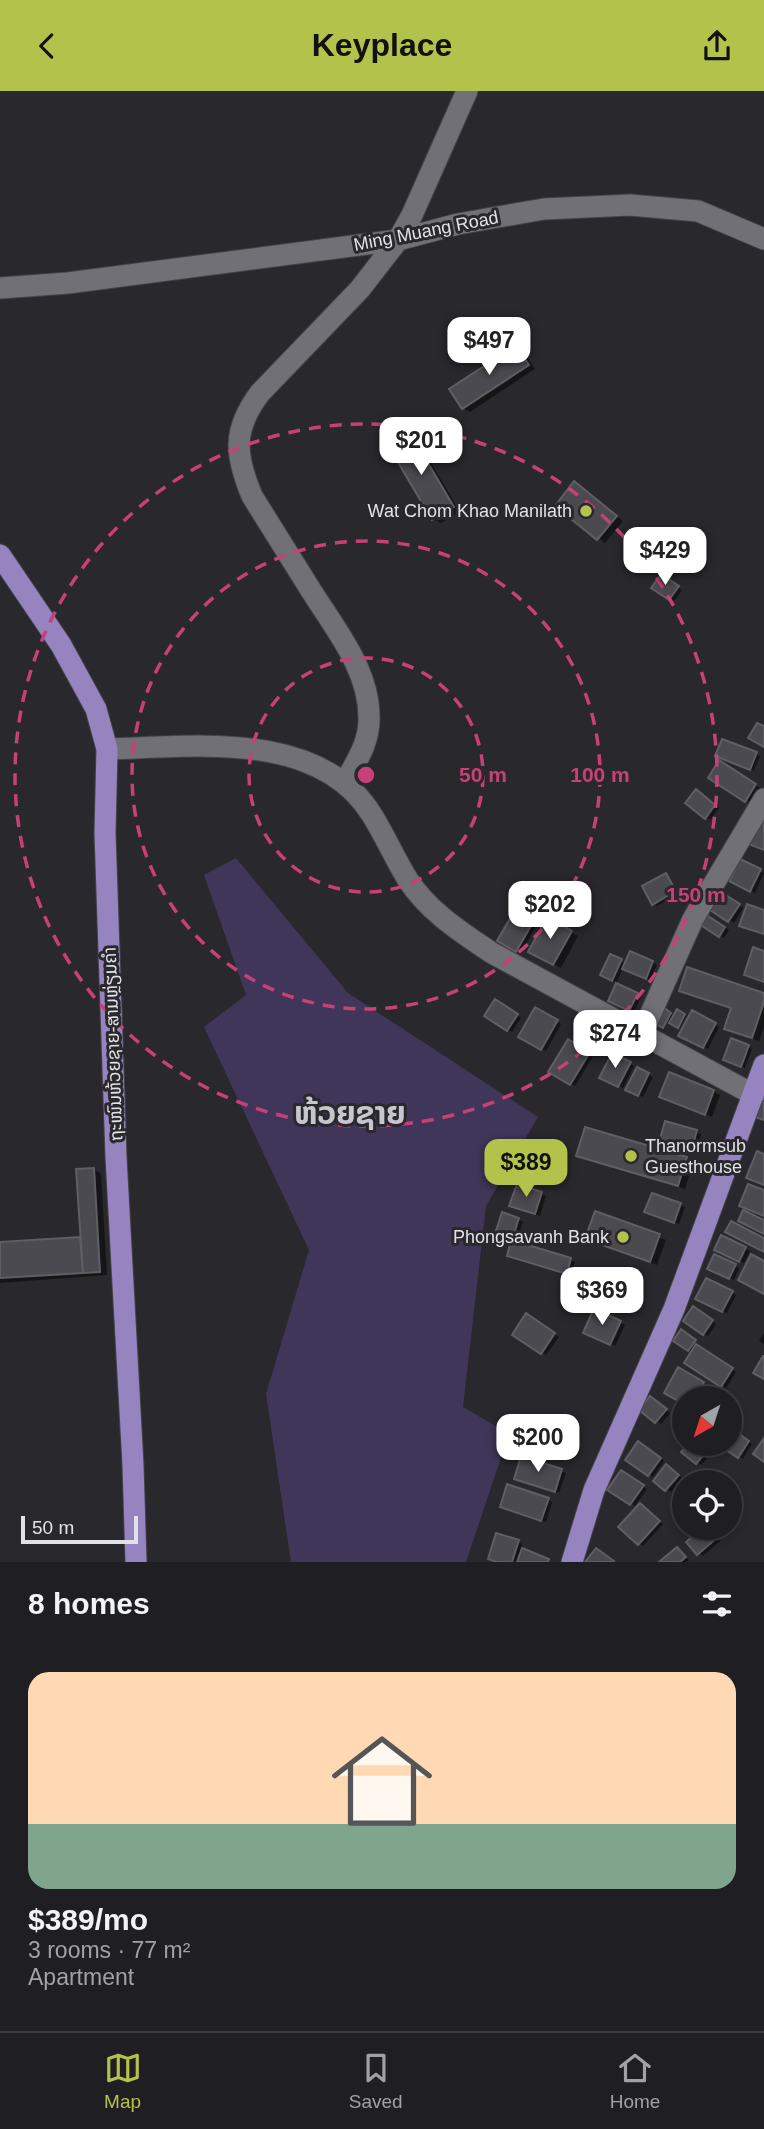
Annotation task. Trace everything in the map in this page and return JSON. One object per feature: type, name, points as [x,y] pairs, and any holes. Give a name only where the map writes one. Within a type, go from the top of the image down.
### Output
[{"type":"main road","name":"ຖະໜົນຫ້ວຍຊາຍ-ສາມຫຼ່ຽມຄຳ","points":[[0,555],[61,645],[96,709],[107,749],[104,833],[116,1157],[136,1562]]},
{"type":"main road","points":[[572,1562],[594,1490],[674,1309],[757,1097],[764,1065]]},
{"type":"street","points":[[345,782],[362,752],[368,734],[366,691],[354,659],[252,496],[241,470],[238,447],[241,428],[248,410],[260,393],[360,289],[398,240],[412,215],[467,91]]},
{"type":"street","name":"Ming Muang Road","points":[[0,288],[68,283],[398,240],[458,224],[544,209],[630,205],[698,211],[764,239]]},
{"type":"street","points":[[107,749],[233,746],[288,756],[321,767],[345,782],[371,812],[409,881],[433,910],[459,931],[492,953],[757,1097]]},
{"type":"street","points":[[642,1033],[693,919],[764,799]]},
{"type":"shaded area","points":[[236,858],[348,993],[538,1117],[486,1206],[463,1407],[509,1434],[466,1562],[291,1562],[266,1394],[309,1250],[204,1027],[246,995],[204,875]]},
{"type":"building","points":[[516,345],[529,365],[462,409],[449,389]]},
{"type":"building","points":[[411,434],[454,507],[432,520],[389,447]]},
{"type":"building","name":"Wat Chom Khao Manilath","points":[[574,481],[617,516],[597,540],[555,506]]},
{"type":"building","points":[[661,574],[679,586],[669,600],[651,588]]},
{"type":"building","points":[[757,723],[764,726],[764,747],[748,738]]},
{"type":"building","points":[[722,739],[757,752],[750,770],[715,756]]},
{"type":"building","points":[[719,760],[756,784],[745,802],[708,778]]},
{"type":"building","points":[[696,789],[715,805],[705,819],[685,803]]},
{"type":"building","points":[[756,817],[764,820],[764,850],[746,843]]},
{"type":"building","points":[[740,859],[761,869],[750,892],[729,881]]},
{"type":"building","points":[[666,873],[676,891],[652,905],[642,886]]},
{"type":"building","points":[[721,892],[740,904],[728,922],[710,910]]},
{"type":"building","points":[[747,904],[764,910],[764,934],[739,926]]},
{"type":"building","points":[[517,906],[536,917],[516,952],[497,941]]},
{"type":"building","points":[[705,914],[725,927],[719,937],[699,924]]},
{"type":"building","points":[[547,917],[572,931],[553,965],[528,952]]},
{"type":"building","points":[[753,947],[764,951],[764,982],[744,975]]},
{"type":"building","points":[[630,951],[653,961],[646,979],[622,969]]},
{"type":"building","points":[[610,954],[622,959],[612,981],[600,975]]},
{"type":"building","points":[[687,967],[764,993],[764,1002],[752,1038],[724,1029],[731,1008],[679,991]]},
{"type":"building","points":[[616,983],[638,993],[629,1011],[608,1001]]},
{"type":"building","points":[[495,999],[518,1014],[507,1031],[484,1016]]},
{"type":"building","points":[[662,1006],[671,1013],[663,1028],[652,1023]]},
{"type":"building","points":[[535,1007],[558,1020],[541,1050],[518,1037]]},
{"type":"building","points":[[677,1009],[685,1014],[678,1028],[669,1023]]},
{"type":"building","points":[[692,1010],[716,1023],[703,1048],[678,1036]]},
{"type":"building","points":[[731,1038],[749,1045],[741,1067],[723,1060]]},
{"type":"building","points":[[568,1039],[590,1052],[570,1085],[548,1072]]},
{"type":"building","points":[[612,1053],[631,1062],[618,1087],[599,1078]]},
{"type":"building","points":[[637,1067],[649,1073],[638,1096],[625,1090]]},
{"type":"building","points":[[669,1072],[714,1090],[705,1115],[659,1097]]},
{"type":"building","points":[[760,1102],[764,1103],[764,1120],[755,1117]]},
{"type":"building","points":[[665,1121],[697,1130],[692,1149],[660,1139]]},
{"type":"building","name":"Thanormsub Guesthouse","points":[[585,1127],[687,1157],[678,1186],[576,1156]]},
{"type":"building","points":[[757,1151],[764,1154],[764,1185],[746,1178]]},
{"type":"building","points":[[94,1168],[100,1272],[83,1273],[76,1169]]},
{"type":"building","points":[[517,1184],[542,1192],[535,1214],[509,1206]]},
{"type":"building","points":[[748,1184],[764,1190],[764,1216],[739,1206]]},
{"type":"building","points":[[652,1193],[681,1203],[674,1223],[644,1212]]},
{"type":"building","points":[[743,1210],[764,1220],[764,1234],[738,1221]]},
{"type":"building","name":"Phongsavanh Bank","points":[[595,1211],[660,1234],[650,1262],[585,1239]]},
{"type":"building","points":[[502,1212],[519,1218],[513,1237],[496,1231]]},
{"type":"building","points":[[731,1221],[764,1238],[764,1252],[725,1232]]},
{"type":"building","points":[[721,1235],[746,1247],[739,1262],[714,1250]]},
{"type":"building","points":[[80,1237],[83,1273],[0,1278],[0,1242]]},
{"type":"building","points":[[511,1240],[571,1258],[567,1274],[507,1256]]},
{"type":"building","points":[[714,1254],[736,1264],[729,1279],[707,1269]]},
{"type":"building","points":[[751,1254],[764,1261],[764,1294],[738,1280]]},
{"type":"building","points":[[706,1278],[733,1291],[722,1312],[695,1299]]},
{"type":"building","points":[[693,1306],[713,1320],[703,1335],[683,1321]]},
{"type":"building","points":[[594,1308],[621,1321],[610,1345],[583,1333]]},
{"type":"building","points":[[526,1313],[555,1333],[541,1354],[512,1335]]},
{"type":"building","points":[[681,1329],[696,1340],[688,1351],[673,1341]]},
{"type":"building","points":[[696,1344],[733,1368],[719,1386],[684,1363]]},
{"type":"building","points":[[764,1356],[764,1379],[753,1373]]},
{"type":"building","points":[[678,1367],[704,1382],[702,1386],[672,1386],[672,1397],[664,1393]]},
{"type":"building","points":[[650,1396],[667,1409],[655,1423],[639,1410]]},
{"type":"building","points":[[742,1436],[749,1441],[742,1452]]},
{"type":"building","points":[[764,1438],[764,1462],[753,1454]]},
{"type":"building","points":[[638,1441],[661,1458],[648,1476],[625,1460]]},
{"type":"building","points":[[521,1456],[562,1469],[555,1492],[514,1479]]},
{"type":"building","points":[[686,1456],[703,1456],[696,1464]]},
{"type":"building","points":[[666,1464],[673,1470],[672,1483],[665,1491],[653,1481]]},
{"type":"building","points":[[621,1470],[644,1485],[630,1505],[607,1490]]},
{"type":"building","points":[[507,1484],[549,1498],[541,1521],[500,1507]]},
{"type":"building","points":[[640,1503],[660,1521],[638,1545],[618,1527]]},
{"type":"building","points":[[496,1533],[519,1540],[512,1562],[488,1559]]},
{"type":"building","points":[[688,1540],[714,1540],[697,1555],[686,1542]]},
{"type":"building","points":[[677,1547],[686,1557],[680,1562],[659,1562]]},
{"type":"building","points":[[522,1548],[549,1559],[548,1562],[517,1562]]},
{"type":"building","points":[[596,1548],[614,1561],[585,1562]]},
{"type":"place","name":"Wat Chom Khao Manilath","points":[[586,511]]},
{"type":"place","name":"Thanormsub Guesthouse","points":[[631,1156]]},
{"type":"place","name":"Phongsavanh Bank","points":[[623,1237]]},
{"type":"district","name":"ຫ້ວຍຊາຍ","points":[[350,1113]]}]
